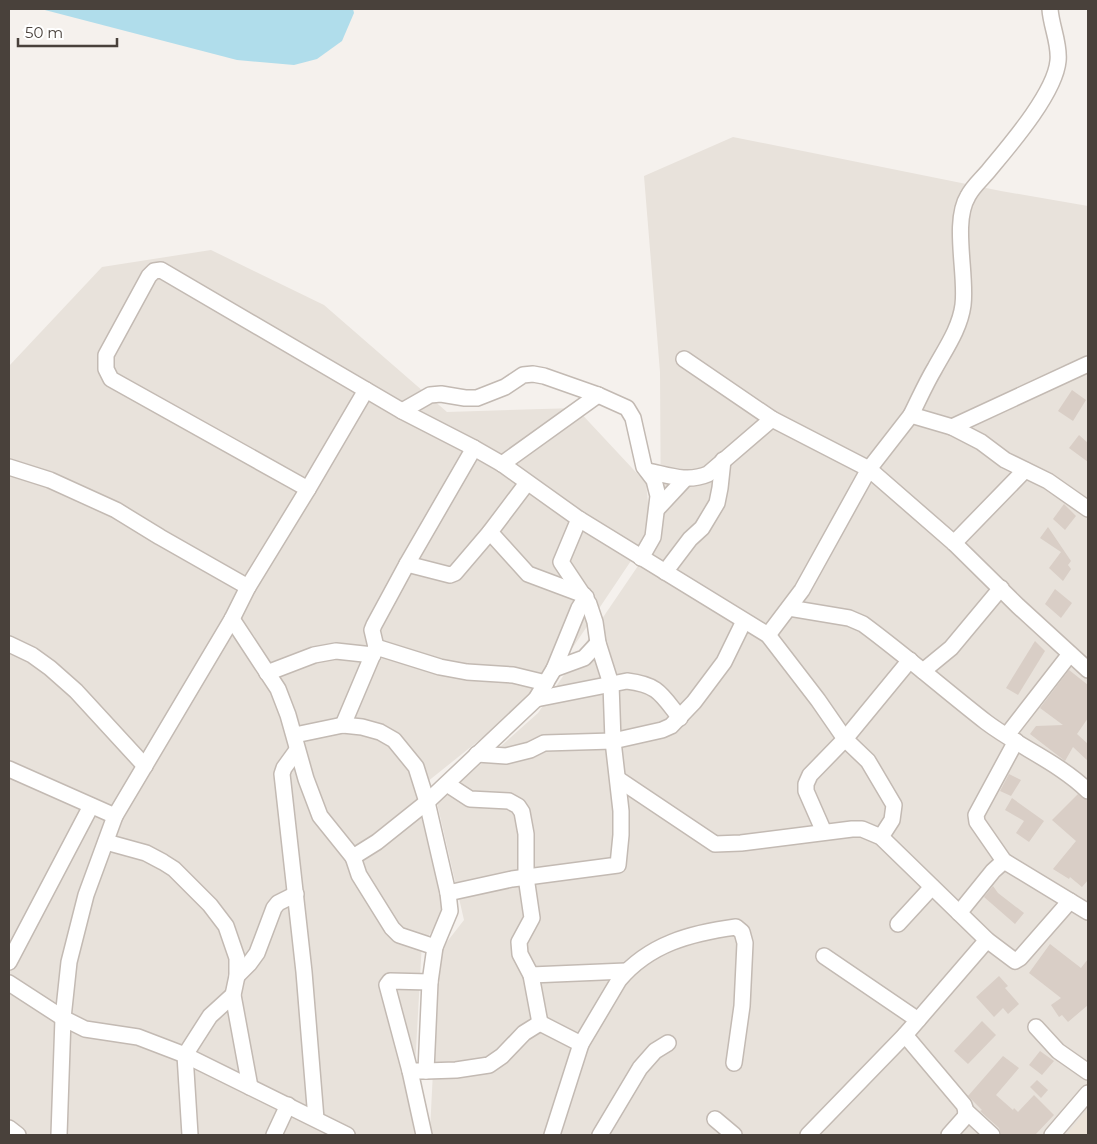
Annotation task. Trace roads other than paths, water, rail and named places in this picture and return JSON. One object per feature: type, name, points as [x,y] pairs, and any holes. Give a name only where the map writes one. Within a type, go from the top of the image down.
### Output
[{"type":"street","points":[[768,635],[802,590],[869,468],[911,415],[953,336],[963,305],[962,210],[968,196],[1044,98],[1058,64],[1058,52],[1050,9]]},
{"type":"street","points":[[308,489],[111,379],[106,369],[106,355],[149,276],[154,271],[161,270],[402,411],[502,464],[580,519],[768,635],[818,700],[845,739],[868,761],[894,805],[892,820],[881,836]]},
{"type":"street","points":[[684,359],[772,419],[869,468],[954,543],[1088,670]]},
{"type":"street","points":[[952,427],[1088,364]]},
{"type":"street","points":[[402,411],[430,394],[477,398],[505,387],[523,375],[533,374],[598,395],[627,408],[633,418],[642,462],[654,480],[657,490],[658,508],[653,537],[641,558]]},
{"type":"street","points":[[58,1135],[63,1018],[69,962],[86,895],[115,816],[232,620],[248,587],[366,390]]},
{"type":"street","points":[[502,464],[598,395]]},
{"type":"street","points":[[911,415],[952,427],[981,442],[1005,460],[1048,481],[1088,509]]},
{"type":"street","points":[[648,471],[685,479],[700,478],[708,474],[772,419]]},
{"type":"street","points":[[343,725],[374,651],[372,630],[407,564],[474,448]]},
{"type":"street","points":[[665,572],[690,539],[702,528],[714,510],[720,488],[723,460]]},
{"type":"street","points":[[9,467],[50,480],[116,510],[248,587]]},
{"type":"street","points":[[954,543],[1025,470]]},
{"type":"street","points":[[658,508],[685,479]]},
{"type":"street","points":[[407,564],[450,575],[455,573],[490,532],[527,483]]},
{"type":"street","points":[[544,581],[561,562],[580,519]]},
{"type":"street","points":[[490,532],[528,574],[585,596]]},
{"type":"street","points":[[448,893],[512,878],[618,865],[622,835],[613,741],[611,684],[598,643],[592,612],[585,596],[561,562]]},
{"type":"street","points":[[923,671],[946,653],[1000,588]]},
{"type":"street","points":[[353,857],[377,842],[427,802],[536,699],[554,669],[585,596]]},
{"type":"street","points":[[789,608],[856,620],[910,660],[988,723],[1085,782]]},
{"type":"street","points":[[232,620],[278,689],[320,816],[353,857],[359,875],[392,928],[399,935],[435,948]]},
{"type":"street","points":[[477,754],[506,756],[530,750],[544,743],[613,741],[662,730],[671,726],[694,702],[724,662],[744,621]]},
{"type":"street","points":[[554,669],[584,658],[598,643]]},
{"type":"street","points":[[9,644],[32,655],[76,691],[145,766]]},
{"type":"street","points":[[268,673],[314,655],[336,651],[374,651],[440,667],[467,672],[513,675],[546,683]]},
{"type":"street","points":[[1070,654],[1012,738],[976,815],[977,822],[1004,861],[1088,912]]},
{"type":"street","points":[[584,658],[605,664]]},
{"type":"street","points":[[824,832],[806,791],[806,784],[810,775],[845,739],[910,660]]},
{"type":"street","points":[[536,699],[627,681],[650,686],[660,693],[680,718]]},
{"type":"street","points":[[316,1119],[296,894],[282,774],[296,743],[343,725],[362,727],[380,732],[394,740],[416,767],[427,802],[448,893],[449,914],[435,948],[430,982],[426,1071]]},
{"type":"street","points":[[9,769],[115,816]]},
{"type":"street","points":[[618,779],[715,844],[741,843],[858,829],[881,836],[987,940],[1009,958],[1015,960],[1020,958],[1070,901]]},
{"type":"street","points":[[447,784],[474,800],[509,802],[518,806],[522,812],[526,834],[526,877],[532,918],[520,942],[520,954],[531,975],[540,1023]]},
{"type":"street","points":[[9,962],[91,806]]},
{"type":"street","points":[[106,842],[146,852],[174,869],[210,905],[226,926],[237,958],[238,976],[233,995],[250,1087]]},
{"type":"street","points":[[959,913],[993,871],[1004,861]]},
{"type":"street","points":[[898,924],[932,887]]},
{"type":"street","points":[[238,976],[257,953],[274,908],[278,903],[296,894]]},
{"type":"street","points":[[552,1135],[582,1044],[616,985],[626,971],[650,953],[678,939],[707,931],[736,928],[742,932],[745,942],[742,1006],[734,1063]]},
{"type":"street","points":[[808,1135],[905,1035],[987,940]]},
{"type":"street","points":[[824,956],[918,1020]]},
{"type":"street","points":[[531,975],[626,971]]},
{"type":"street","points":[[424,1135],[388,982],[430,982]]},
{"type":"street","points":[[9,983],[63,1018],[86,1029],[138,1037],[185,1055],[347,1135]]},
{"type":"street","points":[[190,1135],[185,1055],[210,1016],[233,995]]},
{"type":"street","points":[[540,1023],[582,1044]]},
{"type":"street","points":[[410,1071],[456,1070],[489,1065],[502,1056],[524,1033],[540,1023]]},
{"type":"street","points":[[1036,1027],[1058,1051],[1088,1072]]},
{"type":"street","points":[[905,1035],[964,1105],[965,1117],[949,1135]]},
{"type":"street","points":[[600,1135],[644,1063],[655,1051],[668,1043]]},
{"type":"street","points":[[1059,1133],[1088,1093]]},
{"type":"street","points":[[274,1135],[288,1105]]},
{"type":"street","points":[[966,1111],[992,1135]]},
{"type":"street","points":[[715,1119],[734,1135]]},
{"type":"street","points":[[9,1128],[18,1135]]},
{"type":"water","points":[[41,9],[353,9],[354,13],[342,41],[317,59],[294,65],[237,60]]}]
